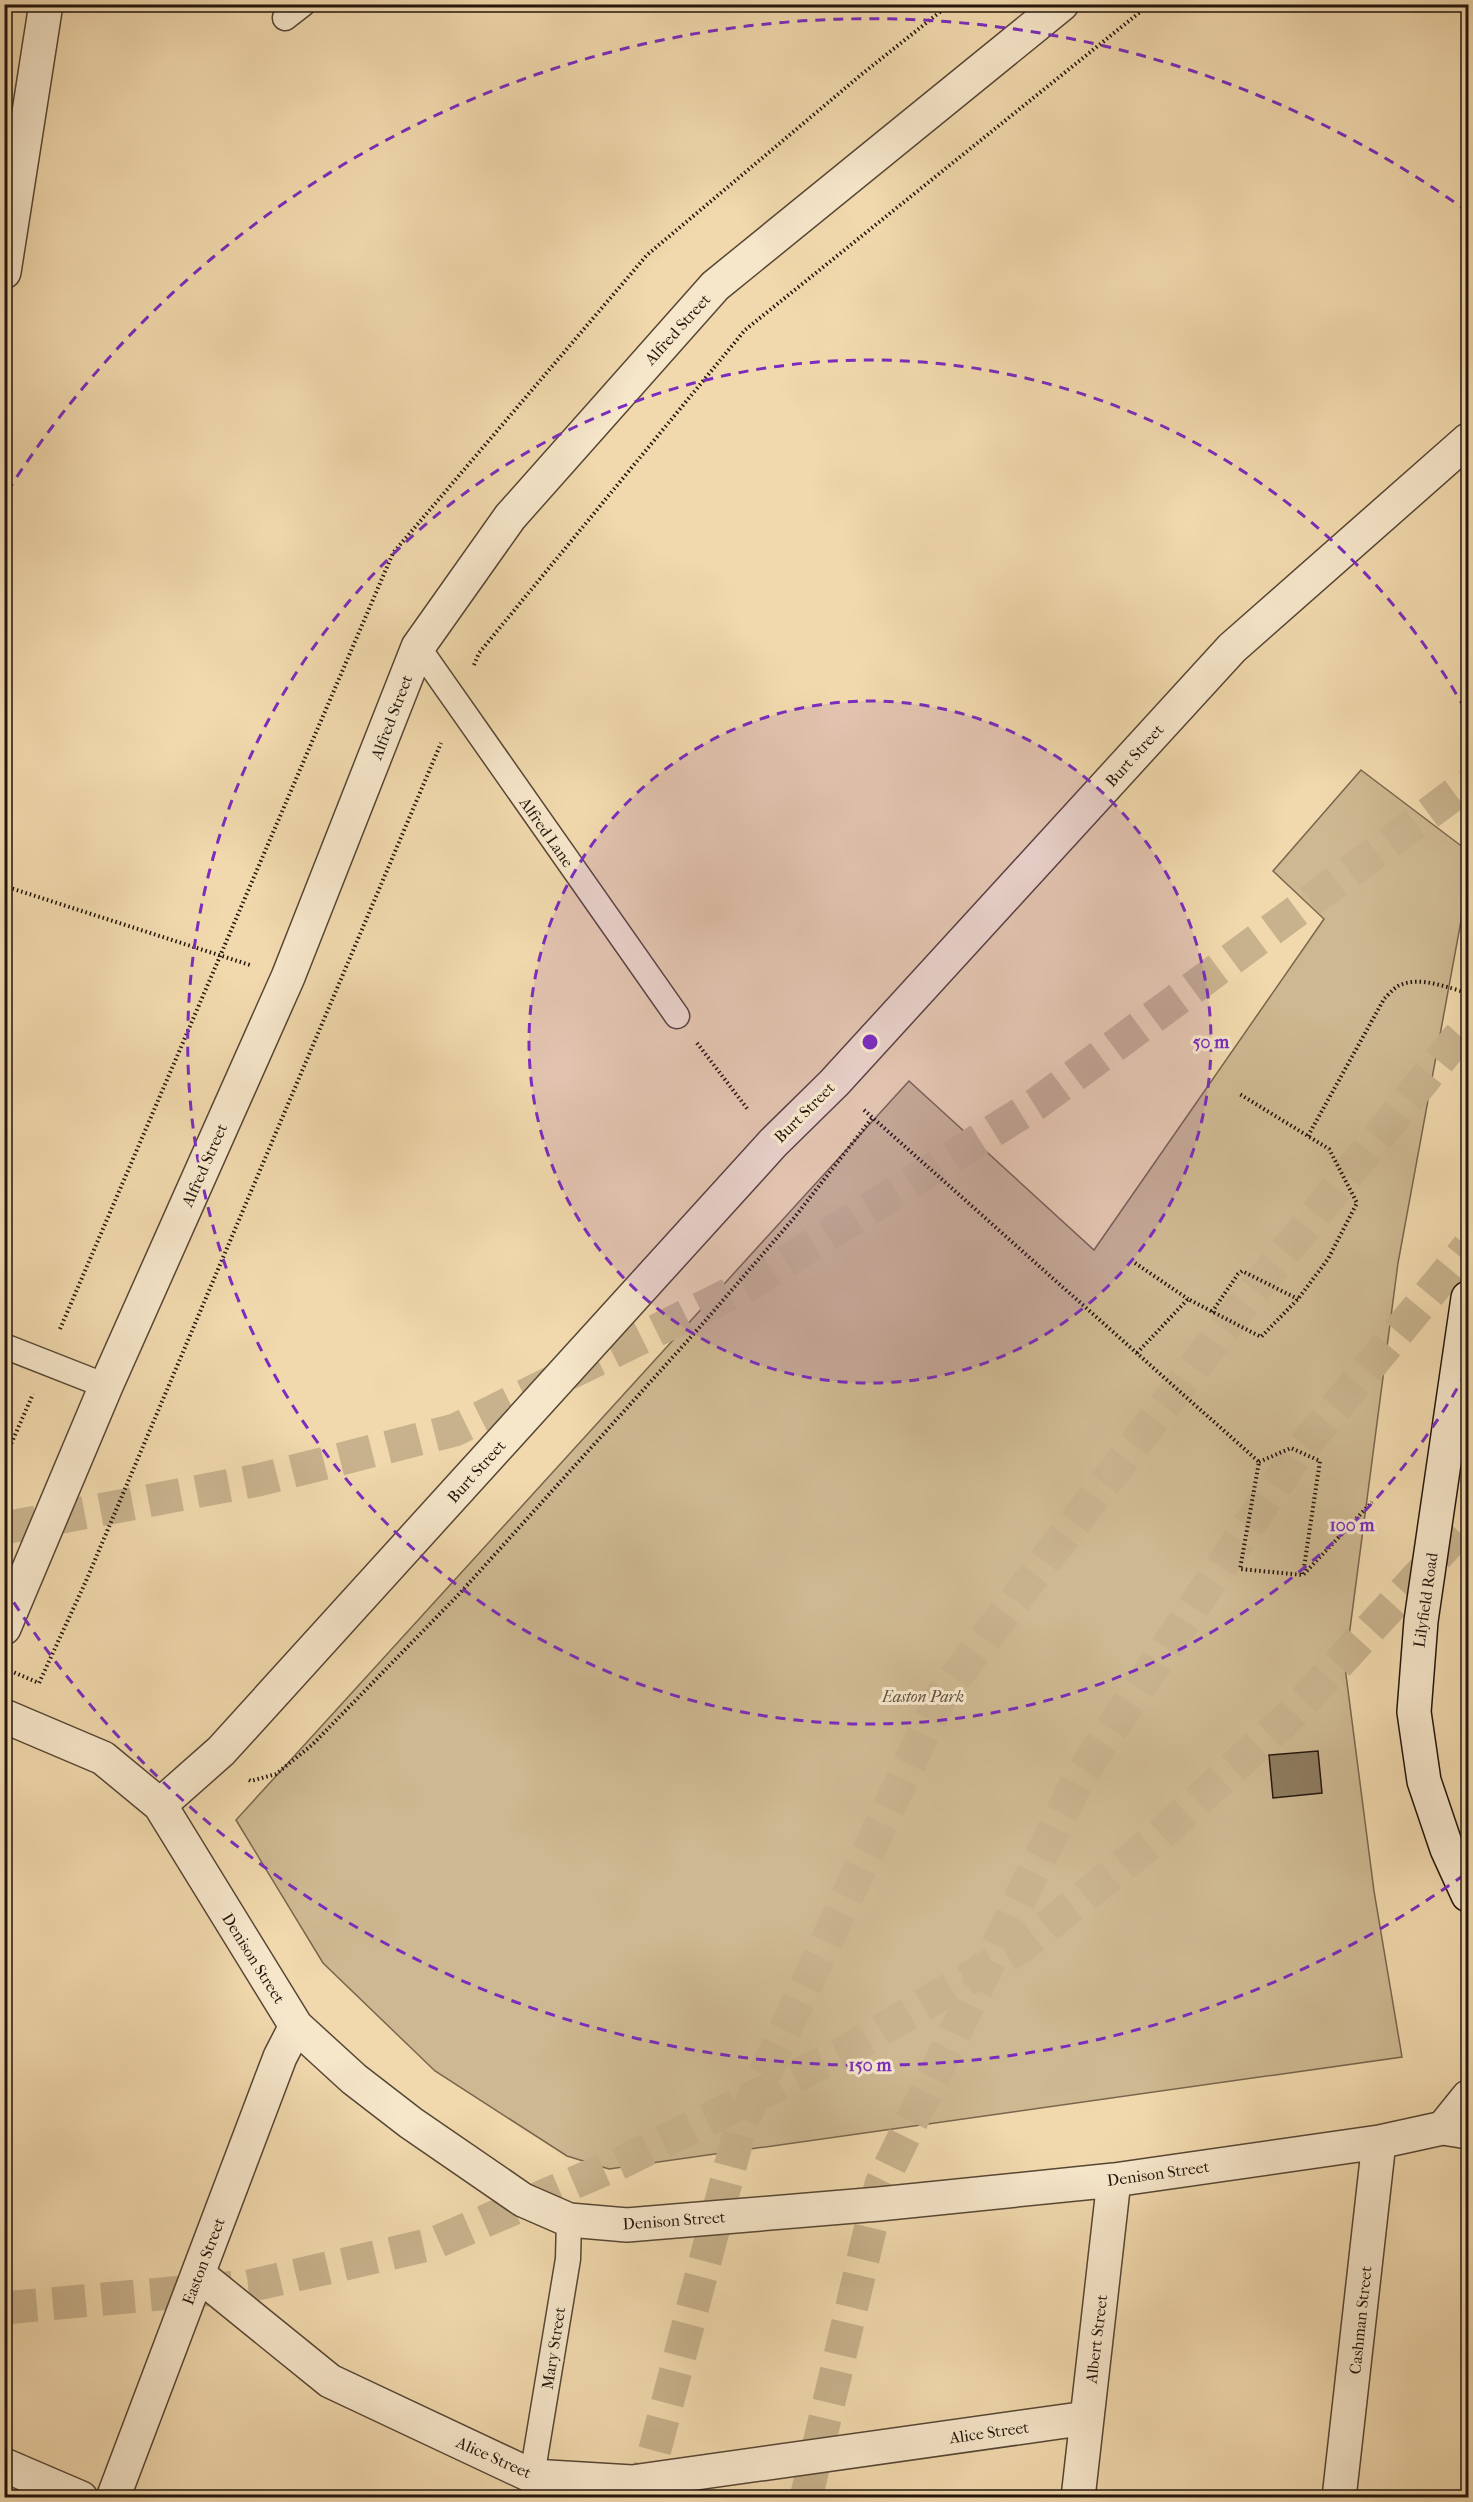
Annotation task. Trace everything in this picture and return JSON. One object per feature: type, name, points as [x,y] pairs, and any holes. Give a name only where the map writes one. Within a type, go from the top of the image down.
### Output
[{"type":"street","points":[[4,272],[46,4]]},
{"type":"street","name":"Alfred Street","points":[[4,1628],[106,1386],[288,977],[418,647],[510,517],[715,286],[1062,4]]},
{"type":"street","name":"Burt Street","points":[[160,1805],[221,1751],[773,1143],[834,1083],[1232,648],[1468,440]]},
{"type":"street","name":"Lilyfield Road","points":[[1468,1298],[1421,1621],[1414,1712],[1424,1781],[1447,1849],[1468,1895]]},
{"type":"street","name":"Denison Street","points":[[4,1716],[103,1758],[160,1805],[296,2026],[354,2079],[411,2123],[522,2200],[569,2220],[627,2225],[879,2204],[1114,2180],[1379,2142],[1462,2113]]},
{"type":"street","name":"Easton Street","points":[[113,2498],[280,2057],[296,2026]]},
{"type":"street","name":"Cashman Street","points":[[1340,2498],[1379,2142]]},
{"type":"street","name":"Albert Street","points":[[1078,2498],[1114,2180]]},
{"type":"street","name":"Alice Street","points":[[198,2274],[330,2381],[532,2476],[633,2482],[1087,2418]]},
{"type":"street","points":[[4,2465],[81,2498]]},
{"type":"lane","name":"Alfred Lane","points":[[418,647],[677,1016]]},
{"type":"lane","points":[[4,1346],[106,1386]]},
{"type":"lane","name":"Mary Street","points":[[532,2476],[568,2259],[569,2220]]},
{"type":"path","points":[[4,886],[288,977]]},
{"type":"path","points":[[1308,1136],[1384,999],[1398,986],[1411,982],[1428,983],[1468,993]]},
{"type":"path","points":[[677,1016],[773,1143]]},
{"type":"path","points":[[834,1083],[1259,1462]]},
{"type":"path","points":[[1135,1263],[1188,1299],[1261,1337],[1298,1299],[1328,1259],[1357,1203],[1329,1149],[1238,1093]]},
{"type":"path","points":[[221,1751],[251,1781],[276,1774],[336,1722],[461,1592],[699,1328],[794,1218],[872,1118]]},
{"type":"path","points":[[1212,1312],[1242,1271],[1298,1299]]},
{"type":"path","points":[[1137,1353],[1188,1299]]},
{"type":"path","points":[[1259,1462],[1291,1448],[1320,1461],[1303,1575]]},
{"type":"path","points":[[1259,1462],[1240,1569],[1303,1575]]},
{"type":"path","points":[[1303,1575],[1372,1502]]},
{"type":"path","points":[[4,1669],[39,1683]]},
{"type":"green space","name":"Easton Park","points":[[1361,770],[1468,851],[1468,883],[1398,1263],[1345,1667],[1374,1891],[1402,2057],[609,2169],[567,2156],[435,2071],[323,1963],[236,1820],[909,1081],[1094,1250],[1324,919],[1273,871]]},
{"type":"building","points":[[1318,1751],[1322,1793],[1273,1798],[1269,1755]]},
{"type":"tunnel","points":[[4,1528],[258,1480],[455,1430],[748,1285],[1036,1104],[1468,784]]},
{"type":"tunnel","points":[[642,2498],[742,2122],[941,1696],[1239,1309],[1468,1027]]},
{"type":"tunnel","points":[[806,2498],[881,2184],[1080,1776],[1294,1458],[1468,1247]]},
{"type":"tunnel","points":[[4,2308],[249,2286],[432,2244],[622,2162],[844,2052],[1021,1947],[1157,1838],[1292,1714],[1468,1522]]}]
